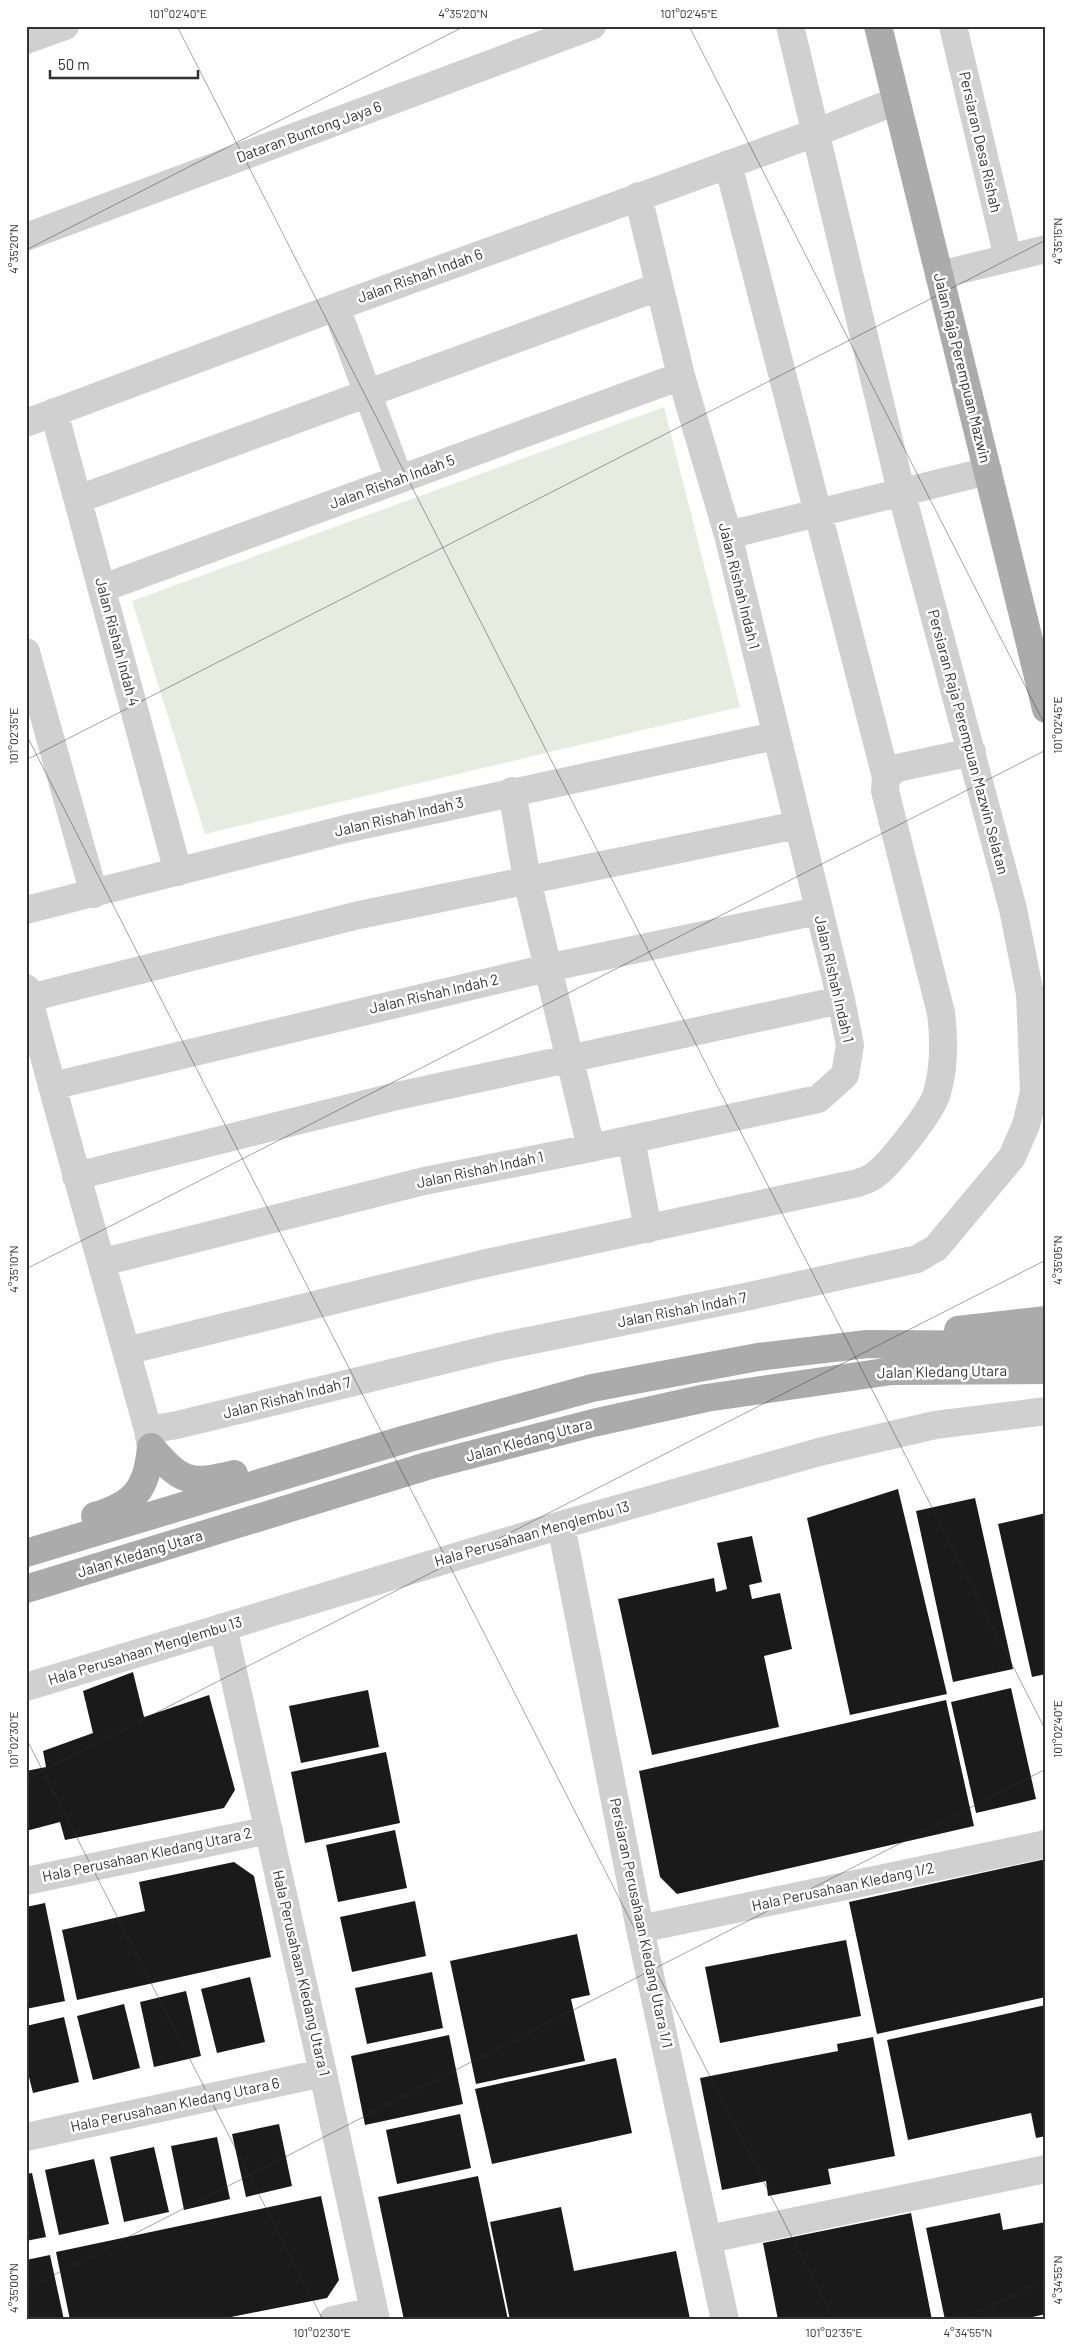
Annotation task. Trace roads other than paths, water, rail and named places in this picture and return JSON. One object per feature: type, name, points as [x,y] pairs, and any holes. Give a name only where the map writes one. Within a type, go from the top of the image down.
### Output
[{"type":"main road","name":"Jalan Raja Perempuan Mazwin","points":[[878,26],[1046,709]]},
{"type":"main road","points":[[867,1344],[930,1332],[1046,1320]]},
{"type":"main road","name":"Jalan Kledang Utara","points":[[26,1553],[406,1439],[592,1388],[758,1357],[867,1344],[1046,1344]]},
{"type":"main road","name":"Jalan Kledang Utara","points":[[26,1589],[427,1466],[593,1423],[706,1398],[892,1370],[1046,1370]]},
{"type":"main road","points":[[150,1439],[169,1467],[180,1476],[194,1480],[208,1480],[319,1449],[380,1438],[406,1439]]},
{"type":"main road","points":[[26,1537],[102,1514],[135,1497],[142,1488],[148,1471],[150,1439]]},
{"type":"street","points":[[26,40],[65,26]]},
{"type":"street","name":"Dataran Buntong Jaya 6","points":[[26,238],[592,26]]},
{"type":"street","name":"Persiaran Raja Perempuan Mazwin Selatan","points":[[790,26],[901,491],[972,752],[1012,909],[1030,994]]},
{"type":"street","name":"Persiaran Desa Rishah","points":[[953,26],[1008,258]]},
{"type":"street","name":"Jalan Rishah Indah 6","points":[[26,423],[336,307],[815,133],[896,101]]},
{"type":"street","points":[[126,1352],[482,1264],[858,1183],[874,1176],[885,1166],[931,1108],[937,1093],[940,1074],[943,1031],[941,1013],[885,791],[886,777],[728,164]]},
{"type":"street","name":"Jalan Rishah Indah 1","points":[[103,1262],[424,1181],[591,1148],[818,1098],[845,1076],[850,1045],[841,1000],[775,736],[728,535],[681,376],[658,287],[638,196]]},
{"type":"street","points":[[939,276],[1046,249]]},
{"type":"street","points":[[79,499],[658,287]]},
{"type":"street","points":[[336,307],[399,479]]},
{"type":"street","name":"Jalan Rishah Indah 5","points":[[103,588],[681,376]]},
{"type":"street","name":"Jalan Rishah Indah 4","points":[[54,412],[103,588],[178,872]]},
{"type":"street","points":[[728,535],[988,471]]},
{"type":"street","points":[[26,652],[94,894]]},
{"type":"street","name":"Jalan Rishah Indah 3","points":[[26,910],[345,828],[775,736]]},
{"type":"street","points":[[886,777],[896,768],[972,752]]},
{"type":"street","points":[[512,791],[527,880],[591,1148]]},
{"type":"street","points":[[150,1439],[103,1262],[76,1176],[28,993],[359,915],[797,825]]},
{"type":"street","name":"Jalan Rishah Indah 2","points":[[52,1086],[547,968],[818,911]]},
{"type":"street","name":"Jalan Rishah Indah 7","points":[[150,1439],[177,1425],[498,1347],[750,1296],[917,1259],[936,1248],[1012,1157],[1026,1125],[1034,1092],[1030,994]]},
{"type":"street","points":[[76,1176],[398,1096],[841,1000]]},
{"type":"street","points":[[631,1139],[648,1229]]},
{"type":"street","name":"Hala Perusahaan Menglembu 13","points":[[26,1687],[561,1525],[819,1452],[935,1425],[1046,1411]]},
{"type":"street","name":"Persiaran Perusahaan Kledang Utara 1/1","points":[[561,1525],[640,1930],[709,2239],[725,2320]]},
{"type":"street","name":"Hala Perusahaan Kledang Utara 1","points":[[223,1627],[324,2073],[375,2315]]},
{"type":"street","name":"Hala Perusahaan Kledang Utara 2","points":[[26,1880],[269,1830]]},
{"type":"street","name":"Hala Perusahaan Kledang 1/2","points":[[640,1930],[1046,1844]]},
{"type":"street","name":"Hala Perusahaan Kledang Utara 6","points":[[26,2137],[324,2073]]},
{"type":"street","points":[[709,2239],[1046,2169]]},
{"type":"street","points":[[333,2320],[375,2315]]}]
